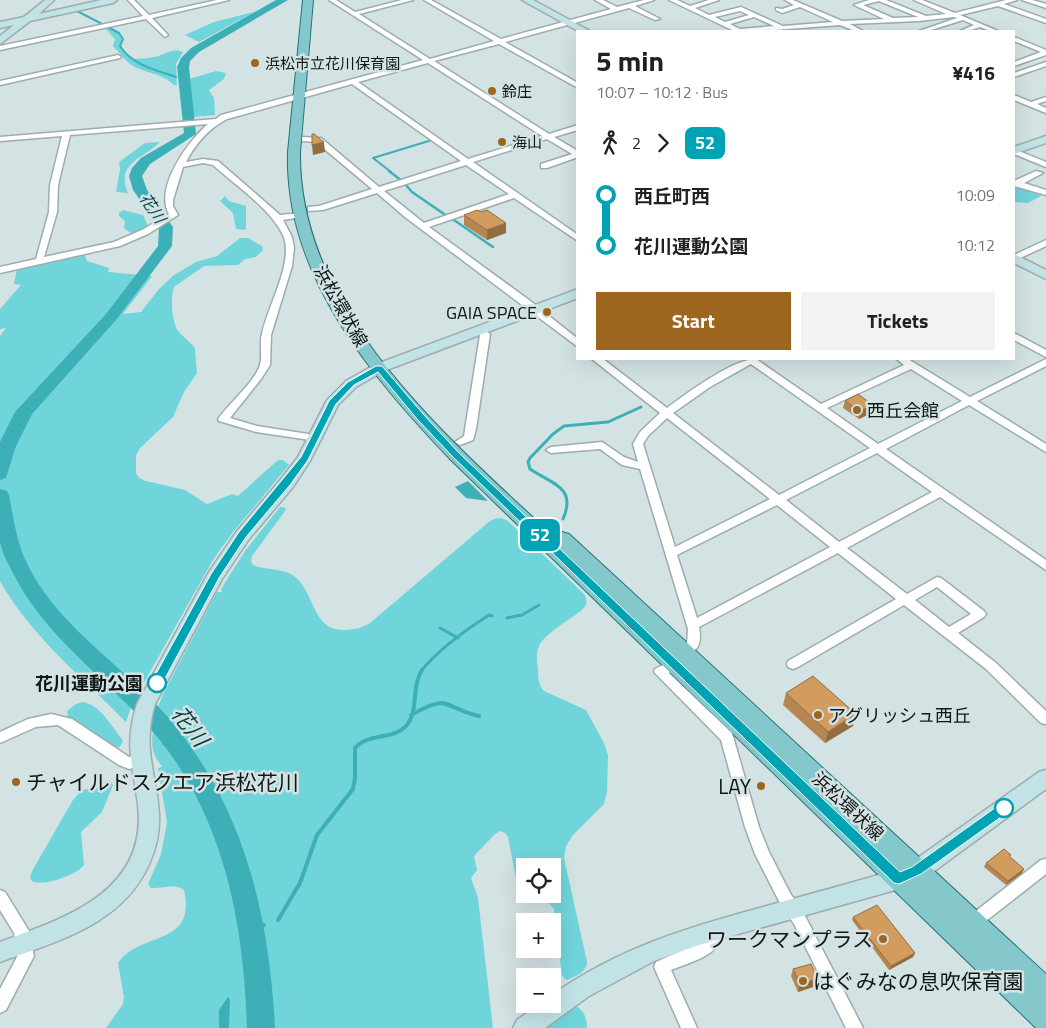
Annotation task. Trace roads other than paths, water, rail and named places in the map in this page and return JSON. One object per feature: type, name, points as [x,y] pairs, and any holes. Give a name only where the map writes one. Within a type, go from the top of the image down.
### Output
[{"type":"main road","name":"浜松環状線","points":[[308,0],[304,94],[306,212],[312,250],[328,287],[356,337],[678,658]]},
{"type":"main road","name":"浜松環状線","points":[[306,212],[296,184],[294,161],[316,0]]},
{"type":"main road","name":"浜松環状線","points":[[384,366],[420,417],[456,455],[678,658],[908,875],[1046,1019]]},
{"type":"main road","name":"浜松環状線","points":[[908,875],[972,922],[1046,992]]},
{"type":"street","points":[[0,41],[50,0]]},
{"type":"street","points":[[0,25],[113,0]]},
{"type":"street","points":[[131,0],[165,35]]},
{"type":"street","points":[[0,48],[226,0]]},
{"type":"street","points":[[332,0],[576,154]]},
{"type":"street","points":[[353,14],[410,0]]},
{"type":"street","points":[[427,0],[576,85]]},
{"type":"street","points":[[526,0],[583,30]]},
{"type":"street","points":[[598,0],[616,10]]},
{"type":"street","points":[[0,270],[117,244],[156,226],[174,215],[169,199],[180,165],[205,129],[216,121],[237,112],[651,0]]},
{"type":"street","points":[[672,0],[738,30]]},
{"type":"street","points":[[689,8],[716,0]]},
{"type":"street","points":[[788,0],[857,30]]},
{"type":"street","points":[[876,0],[857,5],[894,20]]},
{"type":"street","points":[[880,0],[925,18]]},
{"type":"street","points":[[917,0],[992,30]]},
{"type":"street","points":[[761,30],[953,15],[1014,0]]},
{"type":"street","points":[[1025,0],[1046,6]]},
{"type":"street","points":[[998,4],[1046,21]]},
{"type":"street","points":[[778,9],[782,11],[800,5]]},
{"type":"street","points":[[630,6],[657,19]]},
{"type":"street","points":[[708,17],[738,8],[782,29]]},
{"type":"street","points":[[725,24],[755,15]]},
{"type":"street","points":[[925,30],[963,18]]},
{"type":"street","points":[[966,30],[980,26]]},
{"type":"street","points":[[1015,39],[1046,52]]},
{"type":"street","points":[[1015,64],[1046,52]]},
{"type":"street","points":[[0,83],[118,57]]},
{"type":"street","points":[[1015,75],[1046,64]]},
{"type":"street","points":[[352,81],[576,238]]},
{"type":"street","points":[[1015,97],[1046,110]]},
{"type":"street","points":[[1031,104],[1046,99]]},
{"type":"street","points":[[0,139],[195,121],[216,121]]},
{"type":"street","points":[[278,218],[306,212],[576,129]]},
{"type":"street","points":[[41,260],[53,212],[54,185],[67,133]]},
{"type":"street","points":[[305,139],[318,140],[423,226],[576,342]]},
{"type":"street","points":[[1015,151],[1046,139]]},
{"type":"street","points":[[1015,151],[1046,165]]},
{"type":"street","points":[[544,166],[576,156]]},
{"type":"street","points":[[180,165],[198,161],[212,162],[278,218],[288,237],[290,254],[266,335],[265,365],[258,377],[223,419],[256,429],[317,438]]},
{"type":"street","points":[[1015,184],[1039,173]]},
{"type":"street","points":[[1015,184],[1046,193]]},
{"type":"street","points":[[423,226],[515,195]]},
{"type":"street","points":[[1015,258],[1046,243]]},
{"type":"street","points":[[1015,259],[1046,275]]},
{"type":"street","points":[[0,952],[72,925],[89,916],[117,893],[138,866],[149,838],[150,824],[139,761],[138,738],[139,726],[150,695],[224,562],[253,522],[297,470],[317,438],[332,403],[337,396],[351,384],[384,366],[576,294]]},
{"type":"street","points":[[460,442],[469,438],[472,429],[485,334],[481,330]]},
{"type":"street","points":[[1015,337],[1046,354]]},
{"type":"street","points":[[598,360],[1005,678],[1046,720]]},
{"type":"street","points":[[749,360],[666,412],[639,438],[638,450],[694,630],[692,646],[660,672],[727,737],[755,836],[780,890],[855,1028]]},
{"type":"street","points":[[752,360],[1046,566]]},
{"type":"street","points":[[820,408],[907,362],[1046,449]]},
{"type":"street","points":[[670,551],[678,550],[1046,362]]},
{"type":"street","points":[[551,450],[602,445],[618,458],[638,466],[643,466]]},
{"type":"street","points":[[692,623],[700,622],[940,492]]},
{"type":"street","points":[[793,664],[937,581],[980,614],[949,633]]},
{"type":"street","points":[[0,738],[44,719],[57,719],[67,723],[124,761],[129,763],[139,761]]},
{"type":"street","points":[[525,1028],[565,998],[614,969],[664,946],[908,875],[1046,778]]},
{"type":"street","points":[[972,922],[1046,865]]},
{"type":"street","points":[[0,898],[21,931],[26,956],[0,1005]]},
{"type":"street","points":[[689,1028],[662,967],[704,948],[714,939],[711,932]]},
{"type":"waterway","name":"花川","points":[[0,474],[7,446],[24,412],[111,317],[165,246],[166,227],[140,190],[136,176],[139,168],[154,154],[190,134],[183,67],[185,60],[195,50],[283,0]]},
{"type":"waterway","points":[[77,11],[104,25]]},
{"type":"waterway","points":[[106,26],[119,33],[123,39],[120,46],[131,58],[145,66],[176,77]]},
{"type":"waterway","points":[[391,172],[373,158],[432,140]]},
{"type":"waterway","points":[[389,171],[402,181]]},
{"type":"waterway","points":[[405,184],[412,192],[447,216]]},
{"type":"waterway","points":[[451,218],[493,247]]},
{"type":"waterway","points":[[563,519],[567,508],[565,493],[554,483],[530,469],[528,462],[530,458],[553,434],[564,426],[608,422],[641,407]]},
{"type":"waterway","name":"花川","points":[[0,495],[5,528],[15,557],[27,582],[62,627],[160,723],[186,758],[207,793],[224,829],[248,905],[255,945],[261,1028]]},
{"type":"waterway","points":[[507,618],[522,615],[539,605]]},
{"type":"waterway","points":[[457,637],[489,615],[492,616]]},
{"type":"waterway","points":[[440,628],[457,637]]},
{"type":"waterway","points":[[421,671],[457,637]]},
{"type":"waterway","points":[[412,714],[417,684],[422,670]]},
{"type":"waterway","points":[[412,714],[434,704],[441,703],[479,716]]},
{"type":"waterway","points":[[278,920],[300,883],[317,835],[353,789],[355,748],[367,740],[401,730],[407,725],[412,714]]},
{"type":"waterway","points":[[253,928],[264,925]]},
{"type":"place","name":"浜松市立花川保育園","points":[[255,63]]},
{"type":"place","name":"鈴庄","points":[[492,91]]},
{"type":"place","name":"海山","points":[[502,142]]},
{"type":"place","name":"GAIA SPACE","points":[[547,312]]},
{"type":"place","name":"西丘会館","points":[[857,410]]},
{"type":"place","name":"花川運動公園","points":[[157,683]]},
{"type":"place","name":"アグリッシュ西丘","points":[[818,715]]},
{"type":"place","name":"チャイルドスクエア浜松花川","points":[[16,782]]},
{"type":"place","name":"LAY","points":[[761,786]]},
{"type":"place","name":"ワークマンプラス","points":[[883,939]]},
{"type":"place","name":"はぐみなの息吹保育園","points":[[803,981]]}]
